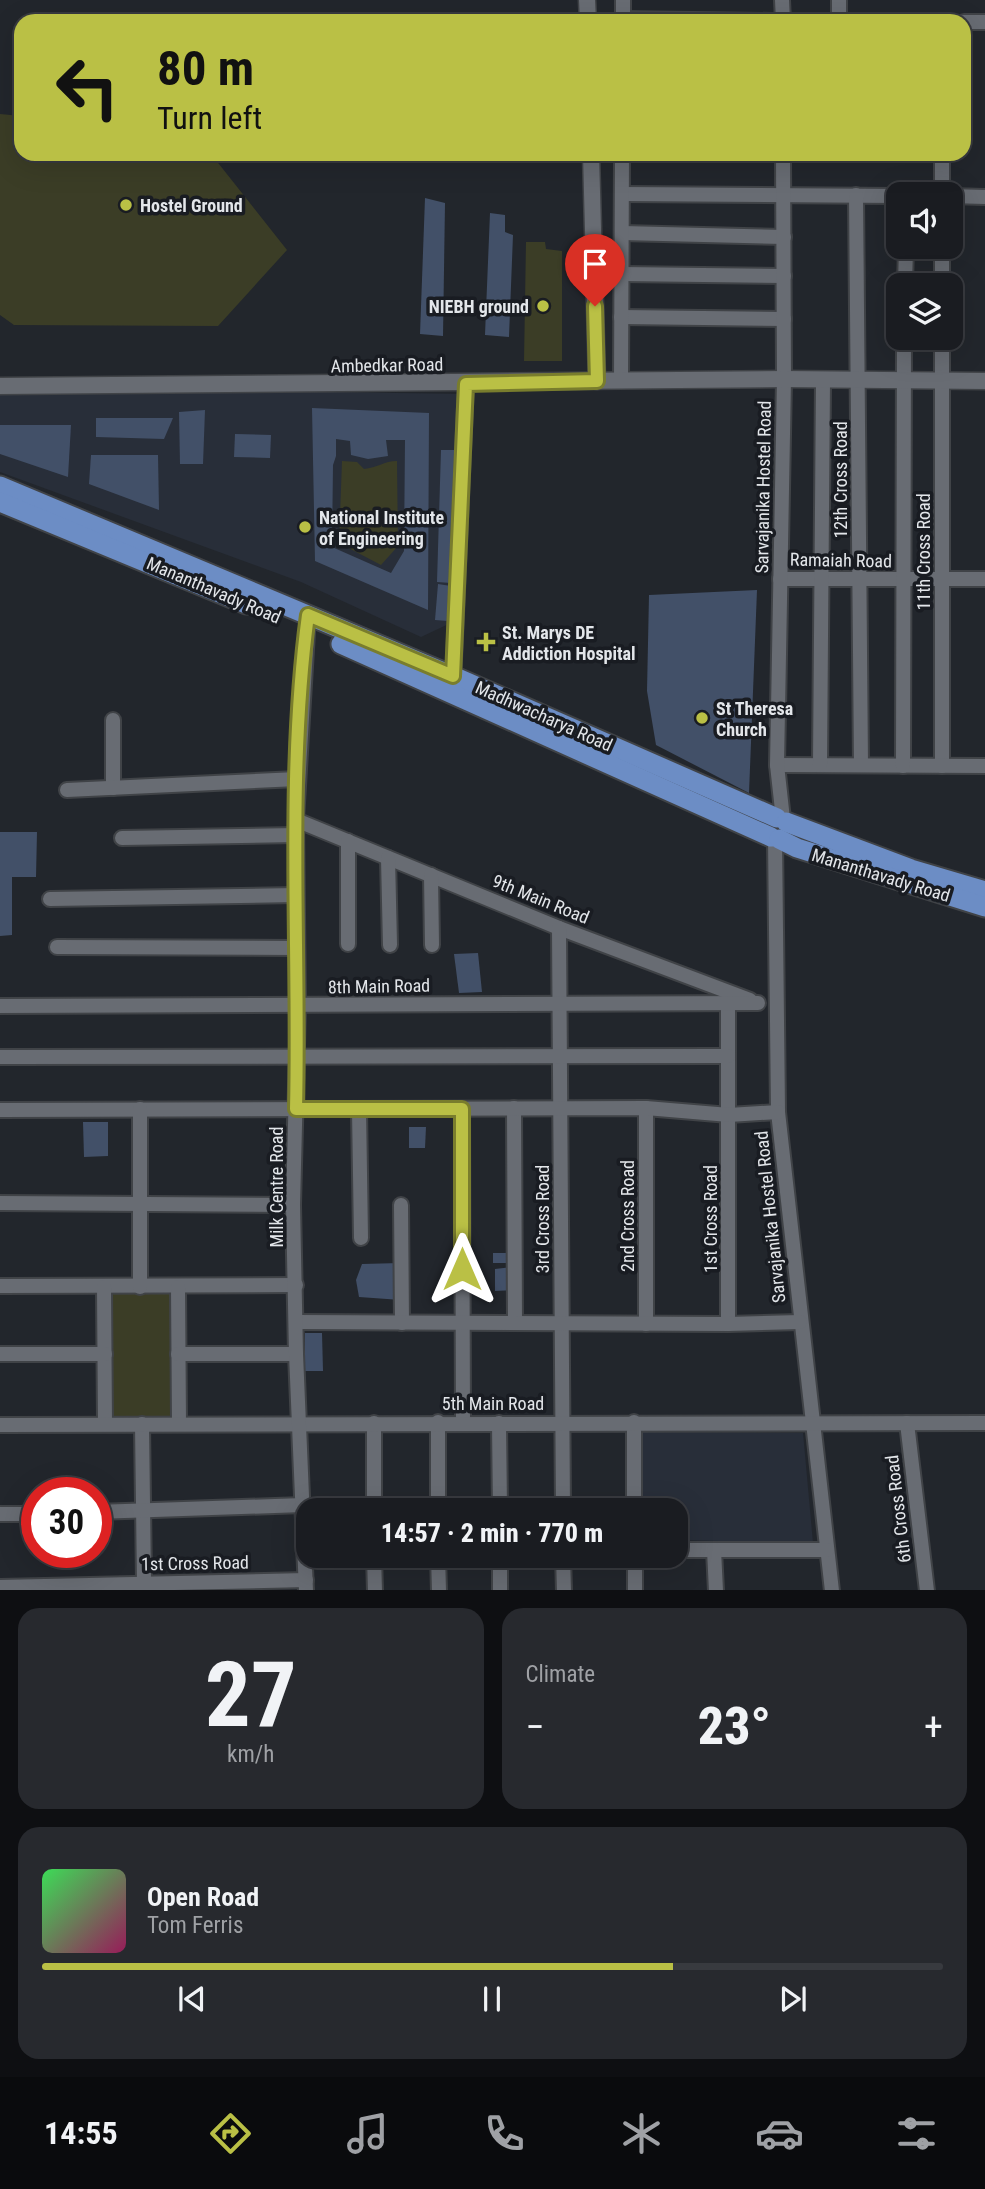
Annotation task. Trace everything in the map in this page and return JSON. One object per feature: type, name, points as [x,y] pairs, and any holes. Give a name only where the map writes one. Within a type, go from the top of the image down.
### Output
[{"type":"main road","points":[[0,486],[307,622]]},
{"type":"main road","name":"Mananthavady Road","points":[[0,502],[307,622],[453,685],[779,829],[797,848],[985,907]]},
{"type":"main road","points":[[779,829],[985,891]]},
{"type":"street","points":[[591,161],[597,381]]},
{"type":"street","points":[[621,381],[622,161]]},
{"type":"street","name":"Sarvajanika Hostel Road","points":[[783,161],[784,379],[775,1007],[778,1112],[832,1590]]},
{"type":"street","points":[[942,161],[942,182]]},
{"type":"street","points":[[622,194],[886,196]]},
{"type":"street","name":"12th Cross Road","points":[[856,195],[861,765]]},
{"type":"street","points":[[963,196],[985,197]]},
{"type":"street","points":[[622,233],[783,237]]},
{"type":"street","points":[[621,274],[784,276]]},
{"type":"street","points":[[621,317],[784,319]]},
{"type":"street","points":[[903,766],[904,350]]},
{"type":"street","name":"11th Cross Road","points":[[942,350],[942,766]]},
{"type":"street","name":"Ambedkar Road","points":[[0,386],[466,384],[784,379],[985,381]]},
{"type":"street","points":[[820,765],[824,579],[823,380]]},
{"type":"street","points":[[453,685],[466,384]]},
{"type":"street","name":"Ramaiah Road","points":[[780,579],[985,579]]},
{"type":"street","name":"Milk Centre Road","points":[[303,1498],[293,1205],[298,1006],[297,779],[307,622]]},
{"type":"street","points":[[113,720],[113,788]]},
{"type":"street","points":[[777,765],[985,766]]},
{"type":"street","points":[[67,790],[297,779]]},
{"type":"street","points":[[122,838],[296,827]]},
{"type":"street","name":"9th Main Road","points":[[296,827],[348,841],[559,928],[775,1007]]},
{"type":"street","points":[[348,841],[348,944]]},
{"type":"street","points":[[388,858],[390,946]]},
{"type":"street","points":[[431,875],[432,945]]},
{"type":"street","points":[[50,899],[296,895]]},
{"type":"street","name":"3rd Cross Road","points":[[559,928],[563,1498]]},
{"type":"street","points":[[57,947],[297,948]]},
{"type":"street","name":"1st Cross Road","points":[[728,1003],[729,1324]]},
{"type":"street","name":"8th Main Road","points":[[0,1006],[758,1003]]},
{"type":"street","points":[[0,1057],[728,1056]]},
{"type":"street","points":[[514,1108],[515,1323]]},
{"type":"street","points":[[0,1110],[646,1108],[729,1115],[778,1112]]},
{"type":"street","name":"2nd Cross Road","points":[[646,1108],[646,1324]]},
{"type":"street","points":[[140,1109],[140,1287]]},
{"type":"street","points":[[359,1109],[361,1238]]},
{"type":"street","points":[[462,1109],[463,1423]]},
{"type":"street","points":[[0,1203],[293,1205]]},
{"type":"street","points":[[401,1205],[402,1323]]},
{"type":"street","points":[[0,1286],[296,1285]]},
{"type":"street","points":[[104,1287],[105,1424]]},
{"type":"street","points":[[178,1287],[179,1424]]},
{"type":"street","points":[[296,1322],[800,1322]]},
{"type":"street","points":[[0,1354],[105,1354]]},
{"type":"street","points":[[178,1354],[296,1354]]},
{"type":"street","points":[[438,1422],[438,1498]]},
{"type":"street","points":[[634,1422],[635,1498]]},
{"type":"street","points":[[374,1423],[374,1498]]},
{"type":"street","points":[[499,1423],[500,1498]]},
{"type":"street","name":"6th Cross Road","points":[[907,1423],[927,1590]]},
{"type":"street","name":"5th Main Road","points":[[0,1424],[985,1423]]},
{"type":"street","points":[[142,1424],[144,1583]]},
{"type":"street","points":[[112,1512],[296,1505]]},
{"type":"street","points":[[0,1514],[21,1514]]},
{"type":"street","points":[[688,1550],[827,1550]]},
{"type":"street","points":[[714,1550],[716,1590]]},
{"type":"street","points":[[374,1568],[375,1590]]},
{"type":"street","points":[[438,1568],[439,1590]]},
{"type":"street","points":[[500,1568],[500,1590]]},
{"type":"street","points":[[563,1568],[564,1590]]},
{"type":"street","points":[[635,1568],[635,1590]]},
{"type":"street","name":"1st Cross Road","points":[[0,1587],[144,1583],[306,1585]]},
{"type":"shaded area","name":"National Institute of Engineering","points":[[205,390],[462,394],[457,620],[421,637],[301,582],[0,472],[0,392]]},
{"type":"shaded area","points":[[642,1432],[803,1433],[813,1543],[688,1540],[688,1498],[642,1498]]},
{"type":"green space","name":"Hostel Ground","points":[[0,114],[14,115],[14,161],[217,161],[287,250],[218,326],[14,325],[0,315]]},
{"type":"green space","name":"NIEBH ground","points":[[526,242],[545,242],[546,249],[562,251],[562,361],[524,361]]},
{"type":"green space","points":[[342,461],[357,462],[364,469],[397,461],[398,546],[381,565],[339,543]]},
{"type":"green space","points":[[109,1291],[173,1291],[174,1419],[110,1419]]},
{"type":"building","points":[[425,198],[445,203],[443,336],[420,334]]},
{"type":"building","points":[[490,213],[505,215],[505,232],[513,235],[509,337],[485,335]]},
{"type":"building","points":[[312,408],[429,413],[428,610],[315,561]],"holes":[[[336,439],[350,441],[351,455],[368,459],[388,456],[386,440],[405,440],[404,551],[391,573],[332,547]]]},
{"type":"building","points":[[205,410],[203,464],[180,464],[179,412]]},
{"type":"building","points":[[96,418],[173,418],[164,439],[96,437]]},
{"type":"building","points":[[0,425],[71,425],[68,477],[0,454]]},
{"type":"building","points":[[235,434],[271,435],[270,458],[234,457]]},
{"type":"building","points":[[441,450],[458,450],[451,583],[437,582]]},
{"type":"building","points":[[91,455],[158,455],[159,510],[89,484]]},
{"type":"building","points":[[438,584],[451,586],[448,621],[435,620]]},
{"type":"building","name":"St Theresa Church","points":[[757,590],[749,793],[656,745],[647,691],[649,595]]},
{"type":"building","points":[[0,832],[37,832],[36,877],[12,877],[12,935],[0,936]]},
{"type":"building","points":[[478,953],[482,992],[459,993],[454,954]]},
{"type":"building","points":[[83,1122],[108,1122],[108,1156],[84,1157]]},
{"type":"building","points":[[409,1127],[426,1127],[425,1148],[409,1148]]},
{"type":"building","points":[[493,1253],[512,1253],[512,1263],[493,1263]]},
{"type":"building","points":[[400,1263],[401,1300],[359,1297],[356,1280],[362,1264]]},
{"type":"building","points":[[512,1267],[513,1290],[495,1291],[495,1269]]},
{"type":"building","points":[[305,1333],[322,1333],[323,1371],[305,1371]]},
{"type":"place","name":"Hostel Ground","points":[[126,205]]},
{"type":"place","name":"NIEBH ground","points":[[543,306]]},
{"type":"place","name":"National Institute of Engineering","points":[[305,527]]},
{"type":"place","name":"St. Marys DE Addiction Hospital","points":[[486,642]]},
{"type":"place","name":"St Theresa Church","points":[[702,718]]},
{"type":"route","points":[[462,1269],[462,1109],[296,1109],[296,820],[306,629],[308,615],[453,676],[461,553],[466,384],[597,381],[595,306]]}]
